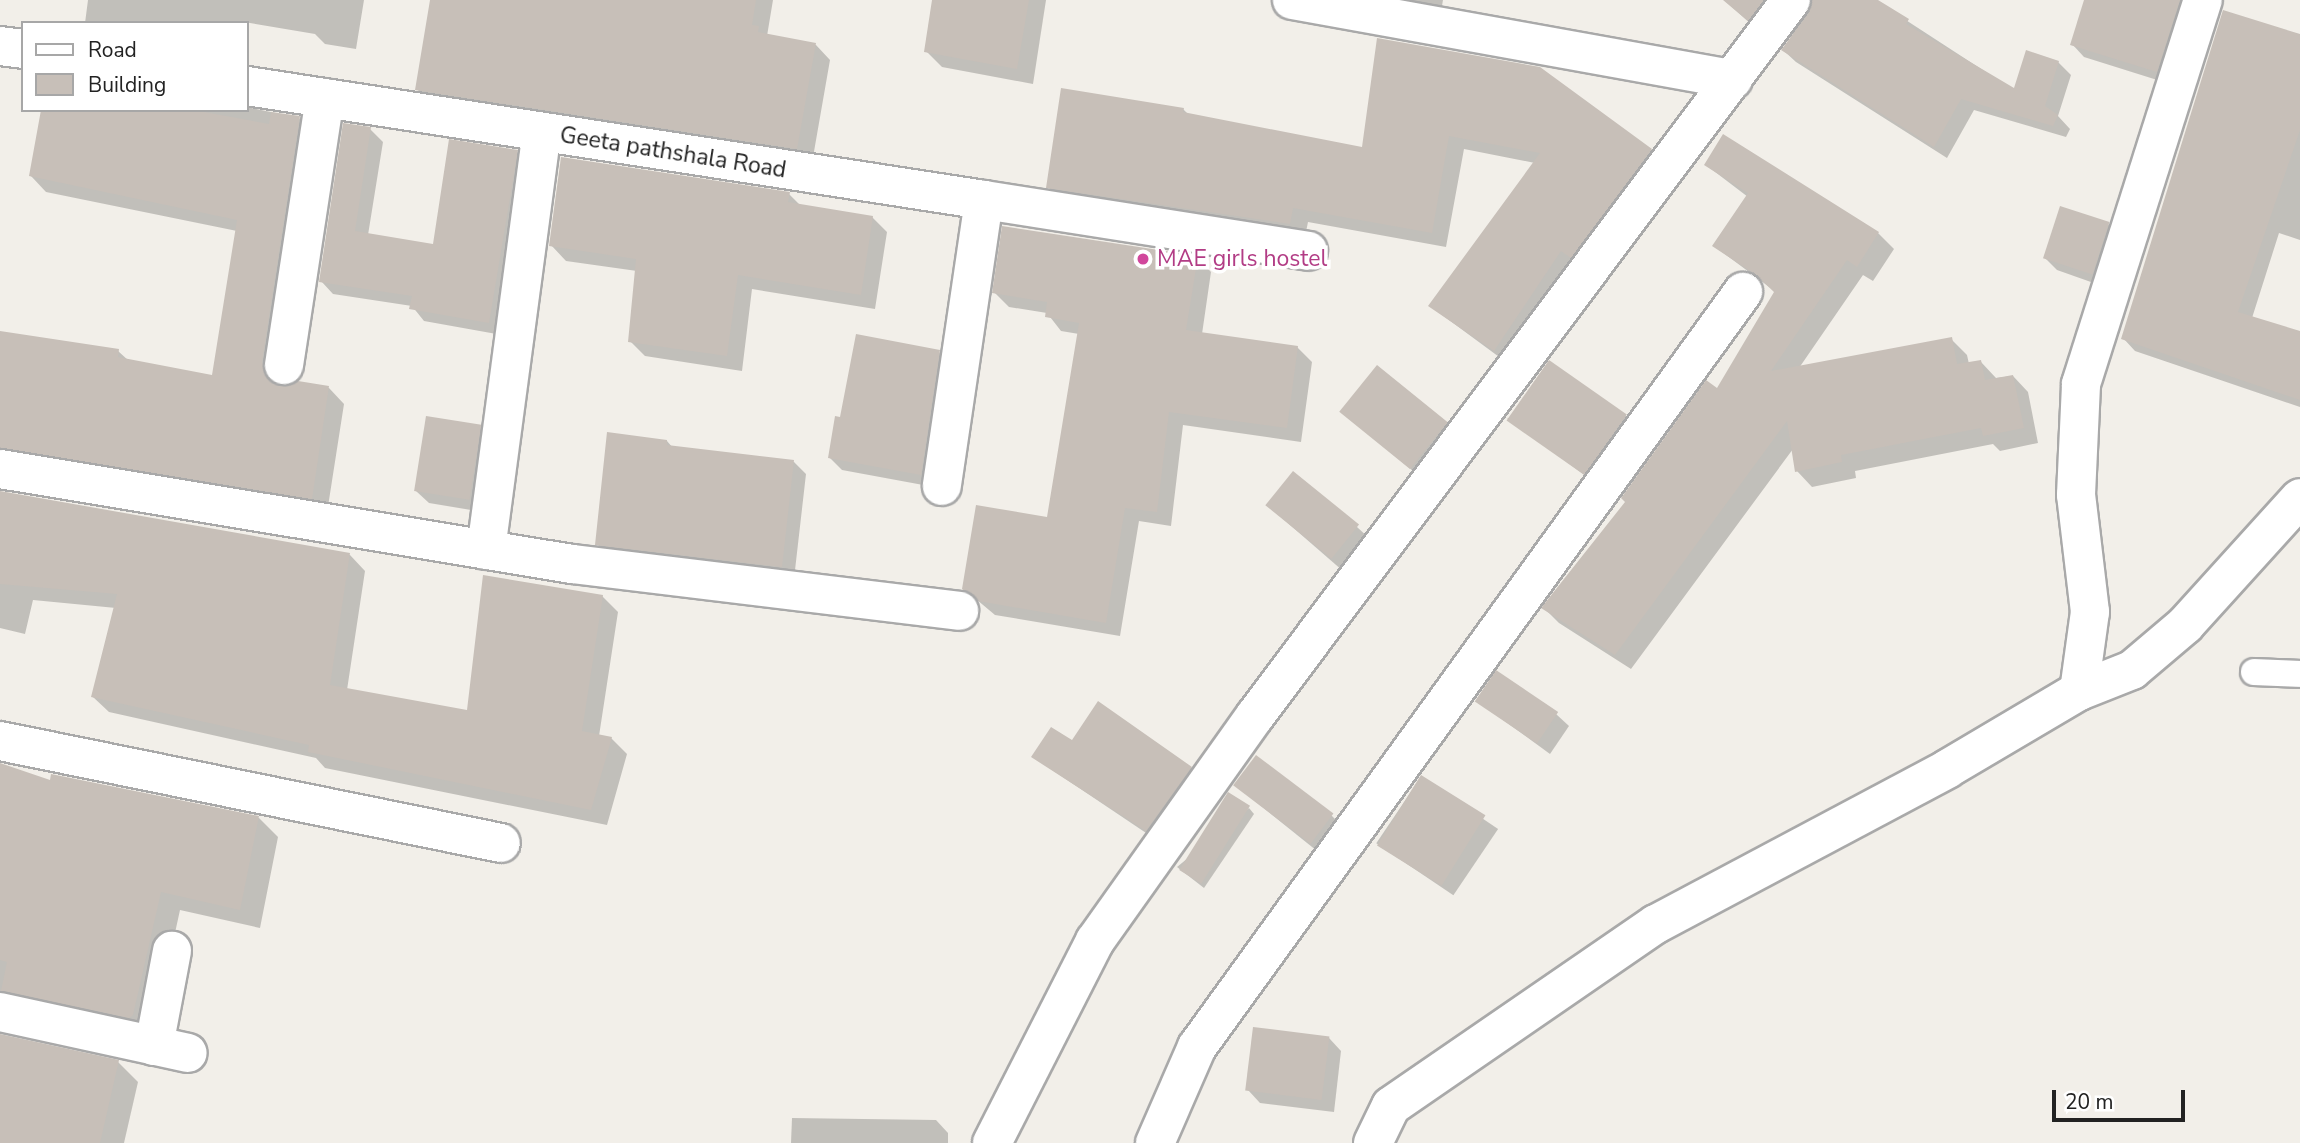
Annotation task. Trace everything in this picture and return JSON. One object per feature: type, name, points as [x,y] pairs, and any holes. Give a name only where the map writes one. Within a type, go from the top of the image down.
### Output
[{"type":"street","points":[[1292,0],[1733,79]]},
{"type":"street","points":[[992,1143],[1095,941],[1255,716],[1791,0]]},
{"type":"street","points":[[2079,691],[2090,612],[2076,495],[2081,384],[2203,0]]},
{"type":"street","points":[[0,46],[21,50]]},
{"type":"street","name":"Geeta pathshala Road","points":[[248,86],[1308,251]]},
{"type":"street","points":[[284,365],[325,98]]},
{"type":"street","points":[[486,550],[542,133]]},
{"type":"street","points":[[943,486],[984,200]]},
{"type":"street","points":[[1155,1143],[1197,1047],[1743,292]]},
{"type":"street","points":[[0,469],[486,550],[959,611]]},
{"type":"street","points":[[1373,1143],[1391,1106],[1656,924],[1947,769],[2079,691],[2132,670],[2185,625],[2300,498]]},
{"type":"street","points":[[0,741],[501,844]]},
{"type":"street","points":[[0,1012],[171,1049],[172,951]]},
{"type":"lane","points":[[2254,671],[2300,674]]},
{"type":"building","points":[[430,0],[756,0],[752,25],[759,26],[758,32],[816,43],[797,149],[415,90]]},
{"type":"building","points":[[932,0],[1029,0],[1017,69],[924,52]]},
{"type":"building","points":[[1723,0],[1764,0],[1748,21]]},
{"type":"building","points":[[1812,0],[1878,0],[1909,19],[1906,24],[2014,88],[2026,50],[2059,61],[2045,106],[2058,115],[2053,126],[1961,99],[1934,147],[1781,50],[1809,13]]},
{"type":"building","points":[[2084,0],[2180,0],[2157,72],[2070,45]]},
{"type":"building","points":[[2223,10],[2300,34],[2300,130],[2238,312],[2300,331],[2300,400],[2121,339]]},
{"type":"building","points":[[1377,38],[1540,67],[1652,149],[1571,258],[1561,251],[1494,351],[1428,306],[1540,153],[1449,136],[1432,233],[1293,208],[1290,224],[1046,188],[1061,88],[1184,108],[1183,112],[1362,147]]},
{"type":"building","points":[[41,112],[204,112],[269,124],[271,112],[300,116],[262,362],[270,382],[280,386],[298,381],[329,386],[312,499],[0,448],[0,331],[119,349],[118,357],[212,375],[237,220],[29,176]]},
{"type":"building","points":[[343,123],[371,127],[355,231],[433,244],[449,139],[518,150],[489,323],[409,309],[412,296],[319,282]]},
{"type":"building","points":[[1723,134],[1879,232],[1857,267],[1847,260],[1771,371],[1952,337],[1957,364],[1981,360],[1985,380],[2013,375],[2024,428],[1983,436],[1981,428],[1841,455],[1842,462],[1795,472],[1787,421],[1615,655],[1541,608],[1625,502],[1621,498],[1706,380],[1717,388],[1774,292],[1756,275],[1712,246],[1748,193],[1704,165]]},
{"type":"building","points":[[561,157],[790,192],[788,202],[873,216],[861,295],[738,275],[727,356],[628,342],[636,259],[549,246]]},
{"type":"building","points":[[2060,206],[2109,222],[2092,274],[2043,258]]},
{"type":"building","points":[[1002,226],[1198,256],[1186,330],[1298,346],[1287,428],[1169,412],[1157,512],[1125,508],[1106,623],[978,601],[962,589],[976,505],[1047,517],[1079,323],[1045,317],[1047,302],[992,293]]},
{"type":"building","points":[[856,334],[940,350],[921,475],[828,458],[835,416],[840,417]]},
{"type":"building","points":[[1549,360],[1627,414],[1584,475],[1507,421]]},
{"type":"building","points":[[1377,365],[1448,422],[1410,469],[1339,412]]},
{"type":"building","points":[[426,416],[481,425],[469,500],[414,491]]},
{"type":"building","points":[[607,432],[667,440],[667,445],[794,460],[782,567],[595,545]]},
{"type":"building","points":[[1293,471],[1359,524],[1331,559],[1265,505]]},
{"type":"building","points":[[0,491],[350,553],[330,685],[467,710],[483,575],[603,595],[582,731],[612,737],[591,810],[308,752],[309,745],[91,697],[117,594],[0,584]]},
{"type":"building","points":[[1496,670],[1558,712],[1537,743],[1475,702]]},
{"type":"building","points":[[1098,701],[1192,767],[1146,831],[1031,757],[1051,727],[1072,740]]},
{"type":"building","points":[[1256,755],[1333,813],[1311,844],[1233,785]]},
{"type":"building","points":[[0,763],[50,780],[51,774],[259,816],[240,910],[161,892],[133,1015],[129,1018],[1,991],[7,962],[0,960]]},
{"type":"building","points":[[1421,775],[1485,815],[1441,886],[1377,845]]},
{"type":"building","points":[[1228,792],[1250,806],[1201,884],[1179,870]]},
{"type":"building","points":[[1253,1027],[1329,1036],[1322,1100],[1245,1091]]},
{"type":"building","points":[[0,1034],[119,1060],[100,1143],[0,1143]]},
{"type":"place","name":"MAE girls hostel","points":[[1143,259]]}]
